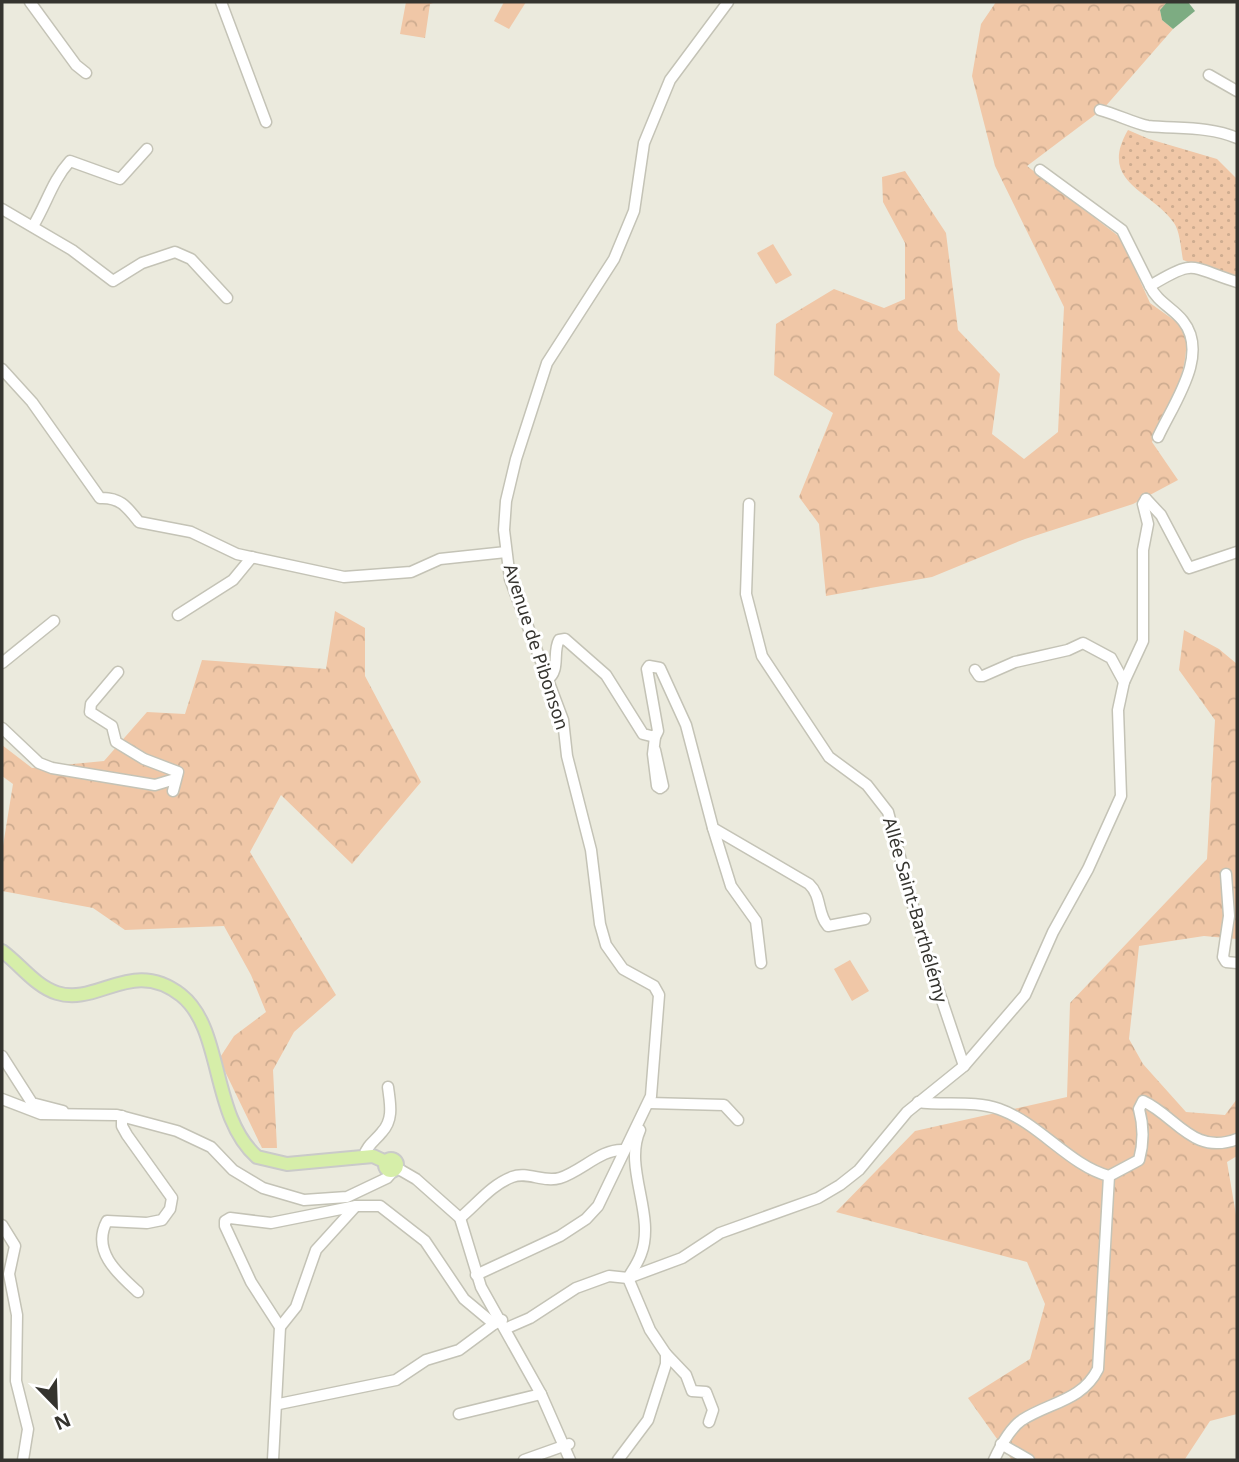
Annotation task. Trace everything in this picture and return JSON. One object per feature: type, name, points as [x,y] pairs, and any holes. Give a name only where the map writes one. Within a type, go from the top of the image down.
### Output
[{"type":"main road","points":[[2,951],[39,983],[58,994],[84,993],[143,979],[167,986],[188,1001],[202,1027],[231,1124],[257,1157],[287,1164],[364,1156],[379,1157],[390,1167]]},
{"type":"street","points":[[30,2],[76,65],[86,73]]},
{"type":"street","points":[[221,2],[266,122]]},
{"type":"street","name":"Avenue de Pibonson","points":[[476,1275],[560,1236],[586,1219],[607,1191],[624,1150],[649,1103],[656,1059],[659,995],[653,986],[623,969],[606,945],[600,924],[592,850],[567,756],[563,720],[510,579],[504,530],[509,490],[547,363],[614,259],[634,211],[644,143],[670,80],[729,2]]},
{"type":"street","points":[[1209,75],[1230,84],[1237,91]]},
{"type":"street","points":[[1100,110],[1122,115],[1144,126],[1196,128],[1237,138]]},
{"type":"street","points":[[33,226],[50,198],[51,185],[69,161],[120,178],[147,149]]},
{"type":"street","points":[[1040,170],[1122,230],[1154,295],[1181,318],[1190,331],[1193,349],[1191,365],[1158,437]]},
{"type":"street","points":[[2,209],[33,226],[113,281],[142,263],[175,252],[191,259],[228,298]]},
{"type":"street","points":[[1150,286],[1182,267],[1193,267],[1237,282]]},
{"type":"street","points":[[2,369],[32,402],[100,498],[113,497],[125,504],[139,522],[191,533],[237,554],[344,578],[411,572],[440,559],[506,552]]},
{"type":"street","points":[[279,1404],[396,1380],[426,1360],[459,1350],[501,1324],[530,1318],[576,1288],[609,1276],[628,1278],[682,1258],[720,1233],[818,1198],[859,1170],[918,1102],[964,1066],[1025,995],[1053,932],[1107,832],[1121,796],[1118,710],[1124,682],[1143,641],[1143,550],[1148,524],[1143,504],[1146,499],[1161,515],[1189,568],[1237,552]]},
{"type":"street","name":"Allée Saint-Barthélémy","points":[[749,504],[746,594],[762,656],[830,757],[867,785],[888,812],[924,947],[964,1066]]},
{"type":"street","points":[[178,615],[233,580],[252,557]]},
{"type":"street","points":[[2,663],[54,621]]},
{"type":"street","points":[[547,680],[555,671],[556,644],[565,639],[606,674],[643,734],[655,737]]},
{"type":"street","points":[[975,670],[979,676],[983,676],[1015,662],[1068,650],[1083,643],[1111,658],[1124,682]]},
{"type":"street","points":[[655,750],[658,731],[647,677],[649,666],[660,668],[686,725],[713,828],[732,886],[756,921],[761,963]]},
{"type":"street","points":[[118,672],[91,704],[90,712],[112,726],[116,742],[144,759],[178,772],[173,791]]},
{"type":"street","points":[[2,728],[39,763],[52,768],[155,785],[175,779]]},
{"type":"street","points":[[713,828],[809,884],[819,897],[824,922],[828,926],[865,919]]},
{"type":"street","points":[[1226,874],[1229,916],[1223,957],[1226,962],[1237,963]]},
{"type":"street","points":[[2,1056],[32,1103],[61,1110],[65,1114]]},
{"type":"street","points":[[364,1156],[367,1147],[385,1130],[391,1111],[388,1087]]},
{"type":"street","points":[[2,1099],[41,1114],[122,1116],[198,1139],[242,1177],[285,1196],[304,1200],[334,1199],[358,1193],[378,1183],[390,1167],[416,1179],[460,1218],[476,1275],[576,1460]]},
{"type":"street","points":[[918,1102],[943,1106],[972,1104],[999,1109],[1060,1145],[1091,1172],[1109,1176],[1139,1160],[1144,1125],[1139,1109],[1143,1101],[1198,1140],[1230,1142],[1237,1139]]},
{"type":"street","points":[[649,1103],[724,1105],[738,1120]]},
{"type":"street","points":[[122,1116],[122,1126],[127,1135],[172,1198],[170,1209],[162,1220],[147,1223],[107,1221],[100,1234],[103,1249],[115,1271],[138,1292]]},
{"type":"street","points":[[628,1278],[642,1253],[644,1229],[635,1144],[644,1123],[642,1116]]},
{"type":"street","points":[[460,1218],[492,1188],[513,1177],[523,1175],[546,1181],[561,1178],[614,1149],[624,1150]]},
{"type":"street","points":[[994,1460],[1001,1444],[1020,1421],[1090,1385],[1098,1369],[1109,1176]]},
{"type":"street","points":[[274,1460],[279,1404],[280,1327],[251,1282],[225,1221],[229,1218],[271,1223],[356,1206],[380,1206],[425,1241],[464,1299],[501,1324]]},
{"type":"street","points":[[280,1327],[296,1307],[316,1250],[356,1206]]},
{"type":"street","points":[[2,1225],[15,1246],[9,1274],[17,1315],[16,1381],[28,1429],[23,1460]]},
{"type":"street","points":[[628,1278],[650,1329],[666,1353],[686,1375],[692,1391],[706,1392],[713,1409],[709,1422]]},
{"type":"street","points":[[618,1460],[648,1420],[666,1364],[666,1353]]},
{"type":"street","points":[[459,1414],[541,1394]]},
{"type":"street","points":[[1001,1444],[1029,1460]]},
{"type":"street","points":[[524,1460],[567,1445]]},
{"type":"street","points":[[567,1445],[570,1460]]},
{"type":"green space","points":[[406,2],[436,2],[430,4],[425,38],[400,34]]},
{"type":"green space","points":[[504,2],[526,2],[509,29],[494,21]]},
{"type":"green space","points":[[996,2],[1167,2],[1160,10],[1162,20],[1173,29],[1104,108],[1027,166],[1121,238],[1150,303],[1185,328],[1185,358],[1178,387],[1152,442],[1178,480],[1133,504],[1022,540],[932,577],[826,596],[819,524],[799,497],[833,413],[774,375],[776,324],[834,289],[884,308],[905,299],[905,243],[883,202],[882,177],[905,171],[946,233],[958,330],[1000,374],[992,434],[1024,459],[1058,432],[1064,307],[995,166],[972,76],[981,24]]},
{"type":"green space","points":[[1128,130],[1217,159],[1237,179],[1237,279],[1183,260],[1174,223],[1123,174],[1119,162],[1120,148]]},
{"type":"green space","points":[[773,244],[792,275],[776,284],[757,253]]},
{"type":"green space","points":[[335,611],[365,628],[365,676],[421,782],[352,864],[281,795],[250,852],[336,995],[294,1032],[273,1070],[277,1148],[262,1148],[219,1059],[234,1036],[266,1012],[251,975],[224,926],[125,930],[93,908],[2,891],[2,852],[13,784],[2,776],[2,745],[32,768],[104,761],[147,712],[185,714],[202,660],[326,669]]},
{"type":"green space","points":[[1184,630],[1219,649],[1237,664],[1237,939],[1204,936],[1139,946],[1129,1039],[1143,1064],[1186,1112],[1225,1115],[1237,1099],[1237,1156],[1227,1162],[1237,1221],[1237,1414],[1210,1421],[1185,1459],[1012,1460],[968,1398],[1030,1359],[1045,1304],[1027,1262],[836,1212],[915,1131],[1067,1097],[1070,1003],[1207,859],[1215,720],[1179,670]]},
{"type":"green space","points":[[850,960],[869,991],[852,1001],[834,969]]},
{"type":"shaded area","points":[[1167,2],[1188,2],[1195,11],[1173,29],[1162,20],[1160,10]]}]
